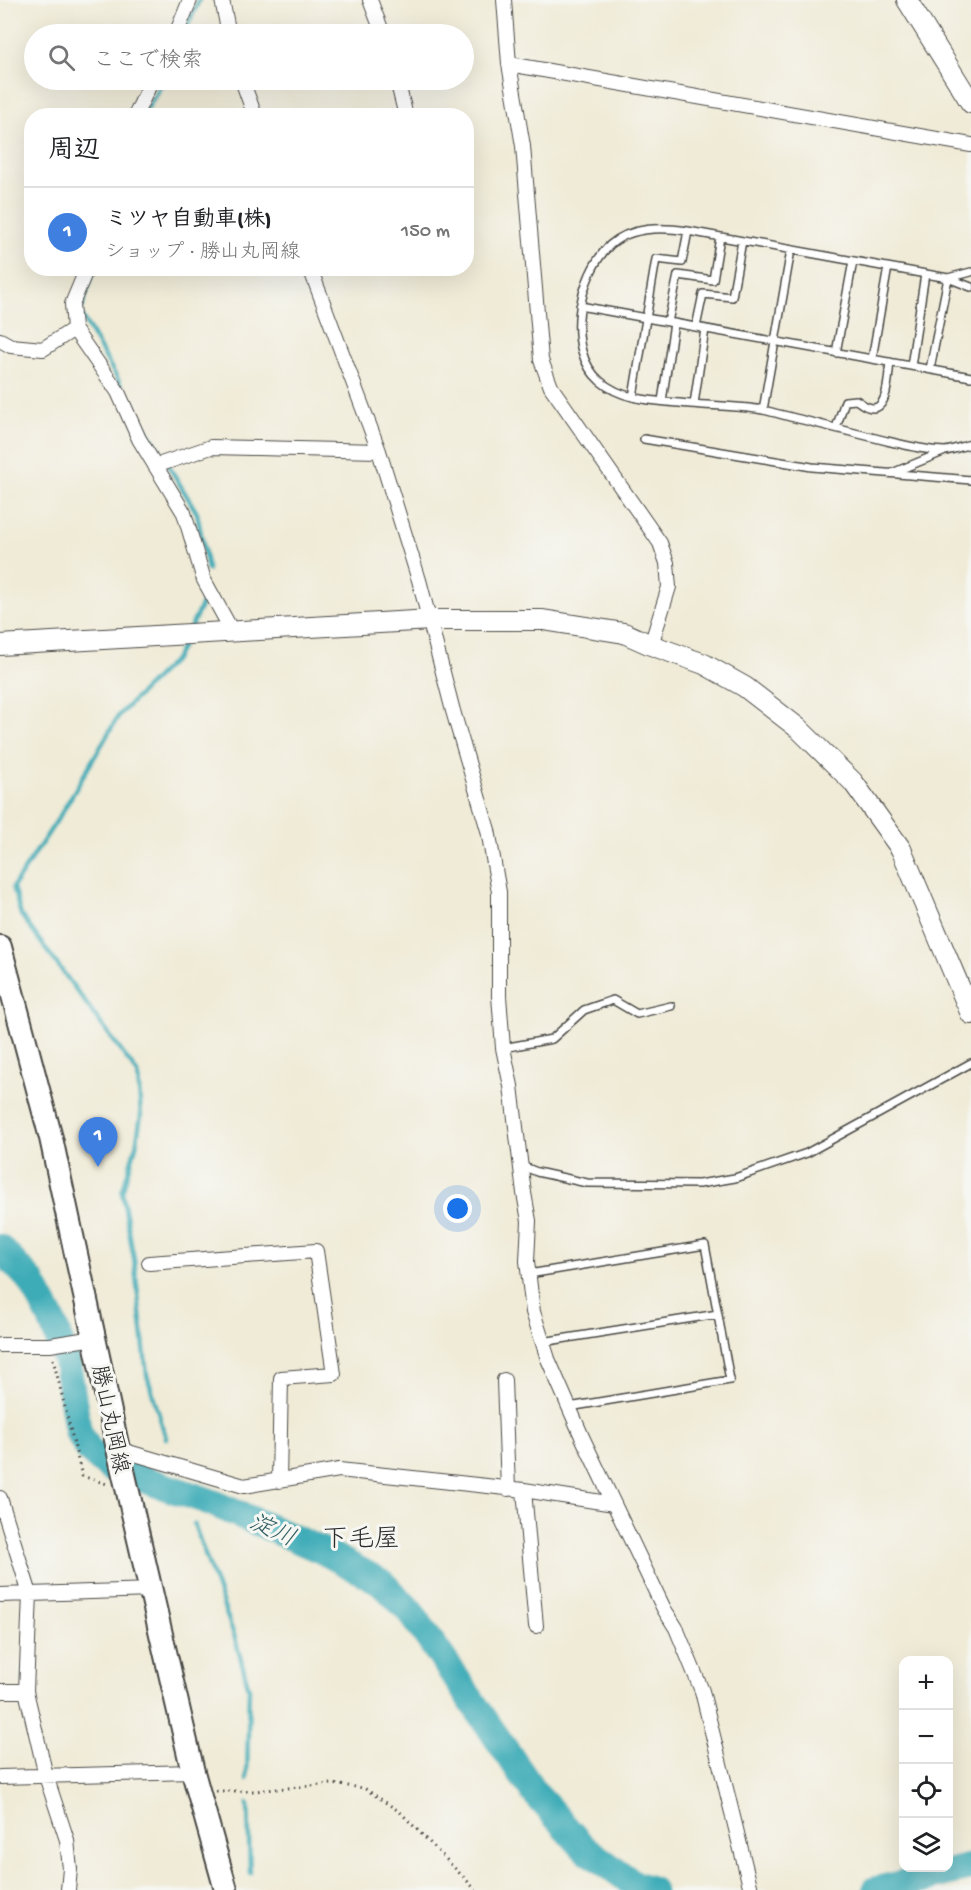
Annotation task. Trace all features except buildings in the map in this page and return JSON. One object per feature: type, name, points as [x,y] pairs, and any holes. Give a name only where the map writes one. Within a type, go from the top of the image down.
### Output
[{"type":"main road","name":"勝山丸岡線","points":[[0,947],[51,1138],[87,1339],[128,1490],[195,1781],[226,1890]]},
{"type":"street","points":[[180,24],[190,0]]},
{"type":"street","points":[[222,0],[227,24]]},
{"type":"street","points":[[370,0],[378,24]]},
{"type":"street","points":[[504,0],[509,64],[523,146],[541,360],[551,387],[660,543],[667,562],[669,587],[651,645]]},
{"type":"street","points":[[907,0],[971,103]]},
{"type":"street","points":[[509,64],[971,145]]},
{"type":"street","points":[[139,108],[147,90]]},
{"type":"street","points":[[246,90],[252,108]]},
{"type":"street","points":[[400,90],[404,108]]},
{"type":"street","points":[[84,276],[72,304],[74,329],[118,392],[139,439],[184,513],[204,580],[232,631]]},
{"type":"street","points":[[313,276],[379,451],[431,620],[453,711],[488,830],[500,892],[499,996],[503,1048],[511,1086],[529,1221],[527,1261],[533,1312],[548,1359],[569,1407],[664,1609],[676,1628],[702,1691],[751,1887]]},
{"type":"street","points":[[0,340],[11,346],[43,349],[74,329]]},
{"type":"street","points":[[155,466],[211,447],[379,451]]},
{"type":"street","points":[[0,645],[431,620],[543,620],[624,633],[704,664],[745,687],[798,728],[853,782],[901,849],[971,1014]]},
{"type":"street","points":[[149,1263],[316,1251],[334,1374],[281,1378],[279,1481]]},
{"type":"street","points":[[0,1345],[50,1345],[87,1339]]},
{"type":"street","points":[[504,1380],[508,1489]]},
{"type":"street","points":[[119,1454],[244,1486],[339,1470],[524,1490],[614,1504]]},
{"type":"street","points":[[524,1490],[536,1626]]},
{"type":"street","points":[[0,1498],[30,1594],[26,1691],[46,1776],[67,1840],[70,1869],[68,1890]]},
{"type":"street","points":[[0,1595],[152,1590]]},
{"type":"street","points":[[0,1691],[26,1691]]},
{"type":"street","points":[[0,1777],[46,1776],[195,1781]]},
{"type":"lane","points":[[945,451],[912,447],[763,410],[633,398],[615,393],[587,366],[581,349],[579,332],[580,306],[587,282],[598,259],[612,244],[633,233],[653,228],[688,231],[948,278],[971,287]]},
{"type":"lane","points":[[633,398],[656,259],[682,262],[688,231]]},
{"type":"lane","points":[[662,401],[678,274],[713,280],[720,237]]},
{"type":"lane","points":[[696,327],[703,294],[732,297],[741,241]]},
{"type":"lane","points":[[763,410],[791,250]]},
{"type":"lane","points":[[836,352],[853,261]]},
{"type":"lane","points":[[872,359],[888,267]]},
{"type":"lane","points":[[948,278],[971,272]]},
{"type":"lane","points":[[911,366],[925,274]]},
{"type":"lane","points":[[930,369],[948,278]]},
{"type":"lane","points":[[580,306],[971,377]]},
{"type":"lane","points":[[694,404],[705,329]]},
{"type":"lane","points":[[836,429],[845,401],[856,400],[869,408],[882,405],[885,399],[890,362]]},
{"type":"lane","points":[[644,439],[812,467],[971,480]]},
{"type":"lane","points":[[890,474],[945,451],[971,444]]},
{"type":"lane","points":[[503,1048],[552,1039],[584,1010],[613,1000],[637,1014],[671,1006]]},
{"type":"lane","points":[[520,1165],[537,1172],[587,1184],[699,1184],[735,1178],[807,1154],[971,1063]]},
{"type":"lane","points":[[529,1274],[705,1245],[730,1380],[569,1407]]},
{"type":"lane","points":[[542,1342],[718,1314]]},
{"type":"path","points":[[50,1345],[82,1476],[128,1490]]},
{"type":"path","points":[[195,1781],[254,1791],[332,1784],[364,1788],[400,1812],[476,1890]]},
{"type":"waterway","points":[[188,24],[199,0]]},
{"type":"waterway","points":[[148,108],[158,90]]},
{"type":"waterway","points":[[92,276],[80,313],[121,385]]},
{"type":"waterway","points":[[126,395],[197,513],[208,570]]},
{"type":"waterway","points":[[190,629],[207,593]]},
{"type":"waterway","points":[[166,1438],[147,1375],[134,1259],[122,1192],[136,1146],[141,1116],[138,1074],[21,915],[13,887],[61,814],[119,715],[176,658],[185,639]]},
{"type":"waterway","name":"淀川","points":[[0,1248],[32,1282],[51,1318],[67,1362],[78,1431],[88,1449],[110,1468],[208,1501],[321,1550],[381,1582],[410,1611],[534,1792],[583,1847],[634,1884],[652,1890]]},
{"type":"waterway","points":[[194,1524],[235,1638],[249,1689],[247,1779]]},
{"type":"waterway","points":[[248,1803],[250,1873]]},
{"type":"waterway","name":"淀川","points":[[876,1890],[971,1867]]},
{"type":"place","name":"ミツヤ自動車(株)","points":[[98,1167]]},
{"type":"district","name":"下毛屋","points":[[361,1537]]}]
